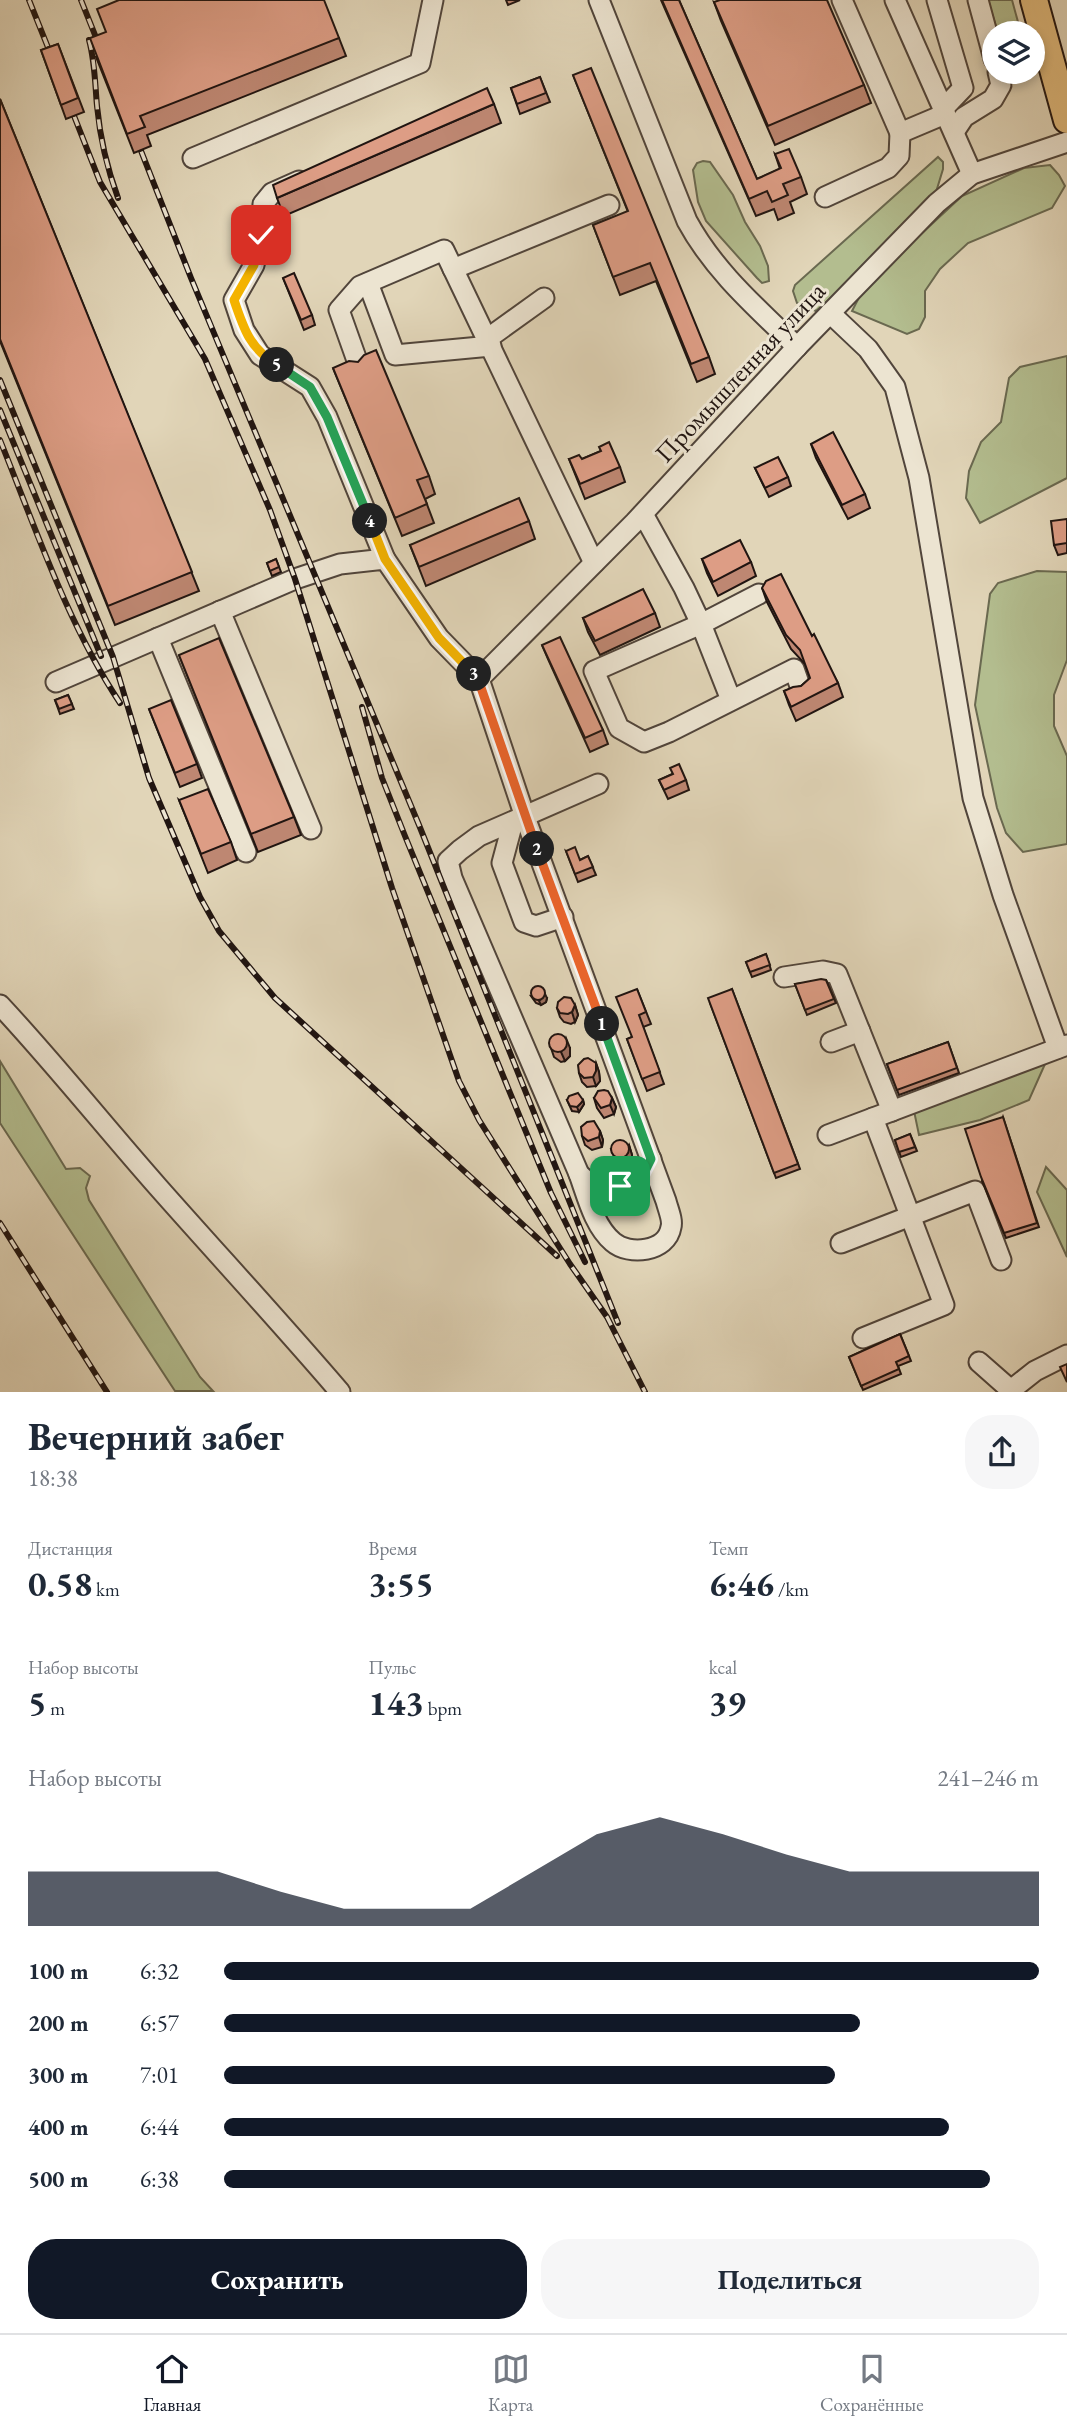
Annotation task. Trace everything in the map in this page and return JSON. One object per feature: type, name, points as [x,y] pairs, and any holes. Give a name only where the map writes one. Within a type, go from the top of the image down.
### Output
[{"type":"highway","points":[[1034,0],[1067,120]]},
{"type":"street","points":[[193,158],[420,63],[433,0]]},
{"type":"street","points":[[599,0],[687,221],[700,246],[716,266],[797,347]]},
{"type":"street","points":[[825,197],[888,168],[899,156],[900,133],[842,0]]},
{"type":"street","points":[[895,0],[972,174]]},
{"type":"street","points":[[900,133],[944,111],[963,88],[937,0]]},
{"type":"street","points":[[978,0],[984,21]]},
{"type":"street","points":[[954,132],[964,117],[993,99],[1001,84]]},
{"type":"street","name":"Промышленная улица","points":[[478,679],[643,514],[797,347],[937,203],[972,174],[1067,142]]},
{"type":"street","points":[[318,173],[272,193],[263,204],[261,235],[254,265],[234,300],[244,330],[260,355],[310,387],[327,417],[385,559],[439,638],[478,679],[519,820],[563,917],[651,1159],[672,1225],[667,1238],[648,1249],[625,1248],[614,1244],[604,1233],[452,878],[448,861],[479,836],[519,820],[598,784]]},
{"type":"street","points":[[453,269],[609,205]]},
{"type":"street","points":[[360,369],[339,310],[360,286],[444,250],[594,563]]},
{"type":"street","points":[[368,283],[395,355],[489,343],[544,298]]},
{"type":"street","points":[[828,1135],[1063,1047],[1003,895],[973,798],[919,478],[895,387],[868,349],[831,313]]},
{"type":"street","points":[[643,514],[684,588],[731,700]]},
{"type":"street","points":[[56,682],[295,579],[340,564],[385,559]]},
{"type":"street","points":[[759,594],[701,624],[594,671],[619,728],[644,742],[794,669],[801,689]]},
{"type":"street","points":[[220,611],[311,829]]},
{"type":"street","points":[[158,638],[246,852]]},
{"type":"street","points":[[519,820],[502,863],[524,922],[536,926],[563,917]]},
{"type":"street","points":[[784,977],[823,971],[837,974],[892,1111]]},
{"type":"street","points":[[0,1005],[340,1391]]},
{"type":"street","points":[[831,1042],[860,1031]]},
{"type":"street","points":[[863,1338],[944,1305],[873,1118]]},
{"type":"street","points":[[579,1174],[595,1189],[620,1186],[642,1177],[651,1159]]},
{"type":"street","points":[[841,1243],[975,1191],[1001,1260]]},
{"type":"street","points":[[979,1362],[1012,1391],[1034,1371],[1067,1355]]},
{"type":"green space","points":[[988,0],[1012,0],[1018,21],[994,21]]},
{"type":"green space","points":[[938,157],[943,162],[943,169],[933,202],[879,256],[816,311],[797,303],[793,291],[795,285]]},
{"type":"green space","points":[[710,162],[733,195],[760,246],[768,266],[769,281],[762,283],[706,221],[698,202],[693,170],[697,163]]},
{"type":"green space","points":[[1050,165],[1065,186],[1052,208],[968,243],[940,269],[925,291],[925,317],[919,329],[907,334],[852,311],[865,286],[962,196],[1024,168]]},
{"type":"green space","points":[[1067,356],[1067,478],[980,523],[966,498],[969,471],[981,442],[1001,422],[1009,378],[1020,367]]},
{"type":"green space","points":[[1037,571],[1067,572],[1067,660],[1054,695],[1054,726],[1067,756],[1067,844],[1023,852],[1006,833],[997,808],[975,705],[990,594],[998,583]]},
{"type":"green space","points":[[0,1061],[66,1169],[80,1168],[90,1176],[86,1188],[89,1200],[200,1377],[213,1391],[175,1391],[0,1123]]},
{"type":"green space","points":[[1045,1064],[1029,1100],[980,1120],[919,1135],[914,1111]]},
{"type":"green space","points":[[1046,1167],[1067,1190],[1067,1257],[1037,1192]]},
{"type":"building","points":[[119,0],[324,0],[339,38],[140,116],[145,127],[127,134],[90,38],[106,32],[97,9]]},
{"type":"building","points":[[662,0],[679,0],[757,179],[781,168],[775,154],[789,149],[801,177],[783,184],[788,195],[772,202],[767,191],[749,199]]},
{"type":"building","points":[[827,0],[864,85],[768,126],[714,2]]},
{"type":"building","points":[[58,44],[78,98],[61,105],[41,50]]},
{"type":"building","points":[[591,68],[709,357],[691,364],[650,263],[613,277],[593,225],[628,211],[573,75]]},
{"type":"building","points":[[540,77],[546,93],[517,104],[511,88]]},
{"type":"building","points":[[487,88],[494,104],[277,198],[273,185]]},
{"type":"building","points":[[0,99],[192,572],[108,606],[0,339]]},
{"type":"building","points":[[294,273],[312,315],[301,320],[283,278]]},
{"type":"building","points":[[376,350],[429,476],[417,480],[427,504],[395,518],[333,368],[349,361],[358,362],[364,355]]},
{"type":"building","points":[[833,432],[865,494],[842,505],[811,444]]},
{"type":"building","points":[[609,442],[620,467],[580,484],[569,459],[579,455],[582,459],[601,451],[599,447]]},
{"type":"building","points":[[778,457],[788,477],[765,488],[755,468]]},
{"type":"building","points":[[519,498],[529,521],[419,567],[410,545]]},
{"type":"building","points":[[1067,519],[1067,543],[1054,545],[1051,521]]},
{"type":"building","points":[[740,540],[751,562],[713,582],[702,559]]},
{"type":"building","points":[[276,559],[279,567],[270,571],[267,563]]},
{"type":"building","points":[[781,574],[838,683],[791,707],[784,691],[801,686],[810,678],[800,650],[786,635],[762,588],[766,581]]},
{"type":"building","points":[[643,589],[655,613],[595,641],[583,618]]},
{"type":"building","points":[[560,637],[603,730],[585,738],[542,645]]},
{"type":"building","points":[[219,638],[294,817],[251,834],[179,655]]},
{"type":"building","points":[[68,695],[72,704],[59,709],[55,700]]},
{"type":"building","points":[[171,700],[197,764],[175,773],[149,709]]},
{"type":"building","points":[[679,764],[686,780],[664,790],[659,780],[673,774],[670,768]]},
{"type":"building","points":[[208,789],[231,842],[201,854],[179,800]]},
{"type":"building","points":[[575,847],[580,860],[588,856],[593,867],[575,874],[566,851]]},
{"type":"building","points":[[766,954],[770,965],[750,972],[746,962]]},
{"type":"building","points":[[826,980],[834,999],[805,1010],[795,984]]},
{"type":"building","points":[[538,986],[543,988],[543,998],[538,1000],[533,998],[531,993],[533,988]]},
{"type":"building","points":[[637,989],[646,1012],[639,1015],[660,1072],[642,1079],[627,1039],[632,1037],[616,997]]},
{"type":"building","points":[[732,989],[798,1164],[774,1173],[708,998]]},
{"type":"building","points":[[564,997],[571,998],[575,1005],[568,1014],[560,1013],[557,1008],[558,1002]]},
{"type":"building","points":[[558,1034],[564,1037],[567,1043],[564,1049],[558,1052],[552,1049],[549,1043],[552,1037]]},
{"type":"building","points":[[948,1042],[957,1068],[897,1090],[887,1064]]},
{"type":"building","points":[[588,1058],[596,1063],[596,1071],[593,1077],[584,1078],[579,1073],[578,1065]]},
{"type":"building","points":[[598,1091],[608,1091],[612,1098],[610,1105],[601,1108],[594,1098]]},
{"type":"building","points":[[578,1093],[583,1100],[577,1107],[570,1106],[567,1100],[569,1096]]},
{"type":"building","points":[[1003,1117],[1037,1223],[1004,1233],[965,1129]]},
{"type":"building","points":[[594,1121],[600,1131],[599,1137],[588,1141],[582,1136],[581,1127]]},
{"type":"building","points":[[910,1134],[915,1147],[899,1152],[895,1140]]},
{"type":"building","points":[[620,1140],[626,1143],[629,1149],[626,1155],[620,1158],[614,1155],[611,1149],[614,1143]]},
{"type":"building","points":[[900,1334],[909,1356],[896,1362],[899,1369],[861,1386],[849,1357]]},
{"type":"building","points":[[1067,1364],[1067,1382],[1060,1367]]},
{"type":"railway","points":[[29,0],[55,65]]},
{"type":"railway","points":[[81,0],[103,55]]},
{"type":"railway","points":[[89,40],[102,141],[118,198]]},
{"type":"railway","points":[[67,98],[100,182],[205,359],[270,510],[295,579],[392,888],[459,1081],[479,1120],[570,1264],[607,1317],[645,1392]]},
{"type":"railway","points":[[134,133],[191,278],[419,825],[618,1323]]},
{"type":"railway","points":[[0,380],[113,657],[149,778],[200,897],[219,931],[275,998],[557,1256]]},
{"type":"railway","points":[[0,410],[101,656]]},
{"type":"railway","points":[[0,440],[68,608],[120,703]]},
{"type":"railway","points":[[362,707],[382,778],[405,836],[551,1193],[585,1262]]},
{"type":"railway","points":[[0,1223],[107,1392]]},
{"type":"route","points":[[261,235],[254,265],[234,300],[244,330],[260,355],[310,387],[327,417],[385,559],[439,638],[478,679],[525,817],[651,1159],[642,1177],[620,1186]]}]
